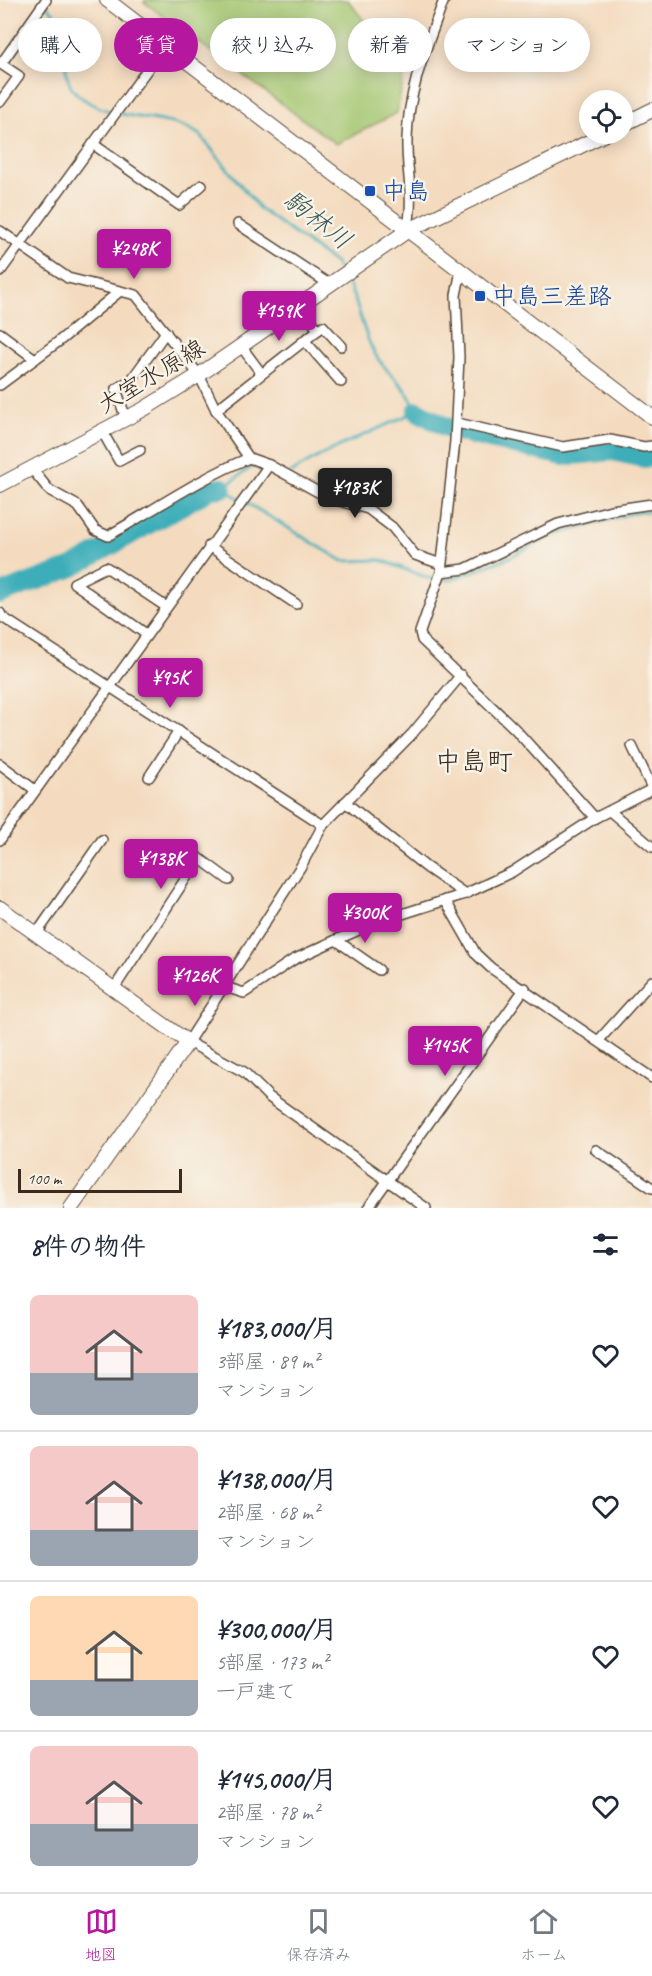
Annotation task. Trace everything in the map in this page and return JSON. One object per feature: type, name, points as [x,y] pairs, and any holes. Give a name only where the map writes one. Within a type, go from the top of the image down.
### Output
[{"type":"main road","points":[[107,0],[130,18]]},
{"type":"main road","points":[[198,70],[652,417]]},
{"type":"main road","points":[[633,120],[652,110]]},
{"type":"main road","name":"大室水原線","points":[[0,486],[126,419],[199,375],[407,231],[584,144]]},
{"type":"main road","points":[[0,908],[115,987],[188,1041],[71,1208]]},
{"type":"street","points":[[0,102],[18,76],[1,64],[46,0]]},
{"type":"street","points":[[407,231],[412,208],[407,139],[412,86],[444,0]]},
{"type":"street","points":[[0,272],[145,72]]},
{"type":"street","points":[[93,144],[179,205],[202,185]]},
{"type":"street","points":[[238,224],[328,284]]},
{"type":"street","points":[[0,231],[68,278],[136,295],[199,375],[216,410],[249,458],[269,465],[329,498],[368,509],[392,527],[415,555],[441,568],[465,569],[558,524],[611,510],[652,504]]},
{"type":"street","points":[[461,271],[456,295],[459,357],[457,423],[441,568],[420,632],[422,640],[515,729],[595,818]]},
{"type":"street","points":[[0,386],[120,291]]},
{"type":"street","points":[[300,304],[318,330]]},
{"type":"street","points":[[216,410],[323,326],[341,345]]},
{"type":"street","points":[[126,419],[116,389],[132,379],[166,332]]},
{"type":"street","points":[[0,333],[35,359]]},
{"type":"street","points":[[304,340],[341,382]]},
{"type":"street","points":[[241,346],[261,373]]},
{"type":"street","points":[[457,423],[562,447],[610,440],[644,447],[652,446]]},
{"type":"street","points":[[102,431],[119,461],[140,450]]},
{"type":"street","points":[[32,469],[49,490],[78,506],[95,531],[108,536],[195,486],[211,473],[249,458]]},
{"type":"street","points":[[0,838],[165,606],[269,465]]},
{"type":"street","points":[[209,546],[296,604]]},
{"type":"street","points":[[146,634],[74,583],[106,567],[165,606]]},
{"type":"street","points":[[1,616],[323,825]]},
{"type":"street","points":[[426,1208],[269,1097],[244,1072],[188,1041],[301,866],[323,825],[412,734],[461,675]]},
{"type":"street","points":[[149,777],[179,731]]},
{"type":"street","points":[[225,987],[244,993],[293,960],[336,940],[377,922],[465,894],[512,872],[595,818],[611,812],[652,789],[633,746]]},
{"type":"street","points":[[0,764],[35,790]]},
{"type":"street","points":[[345,802],[426,867],[465,894]]},
{"type":"street","points":[[611,812],[652,847]]},
{"type":"street","points":[[37,933],[102,840]]},
{"type":"street","points":[[115,987],[199,858],[229,880]]},
{"type":"street","points":[[445,900],[476,954],[491,968],[525,988],[652,1078]]},
{"type":"street","points":[[336,940],[379,970]]},
{"type":"street","points":[[599,1040],[652,981]]},
{"type":"street","points":[[368,1208],[525,988]]},
{"type":"street","points":[[596,1150],[652,1188]]},
{"type":"green space","points":[[145,0],[348,0],[362,18],[348,18],[348,72],[407,72],[397,113],[336,144],[239,72],[336,72],[336,18],[210,18],[210,51],[198,42],[198,18],[166,18],[144,2]]},
{"type":"waterway","name":"駒林川","points":[[45,3],[64,30],[68,79],[75,92],[104,109],[171,123],[200,135],[260,209],[335,263],[340,271]]},
{"type":"waterway","name":"駒林川","points":[[291,473],[336,448],[417,411],[413,401],[385,368],[370,345],[354,297],[345,279]]},
{"type":"waterway","name":"駒林川","points":[[417,411],[444,426],[464,433],[563,456],[612,451],[643,458],[652,457]]},
{"type":"waterway","points":[[285,477],[282,479],[253,466],[222,488],[343,561],[381,560],[428,578],[450,580],[508,558],[552,536],[640,511],[652,512]]},
{"type":"waterway","points":[[0,594],[73,567],[211,489],[222,488]]},
{"type":"place","name":"中島","points":[[370,191]]},
{"type":"place","name":"中島三差路","points":[[480,296]]},
{"type":"district","name":"中島町","points":[[474,761]]}]
